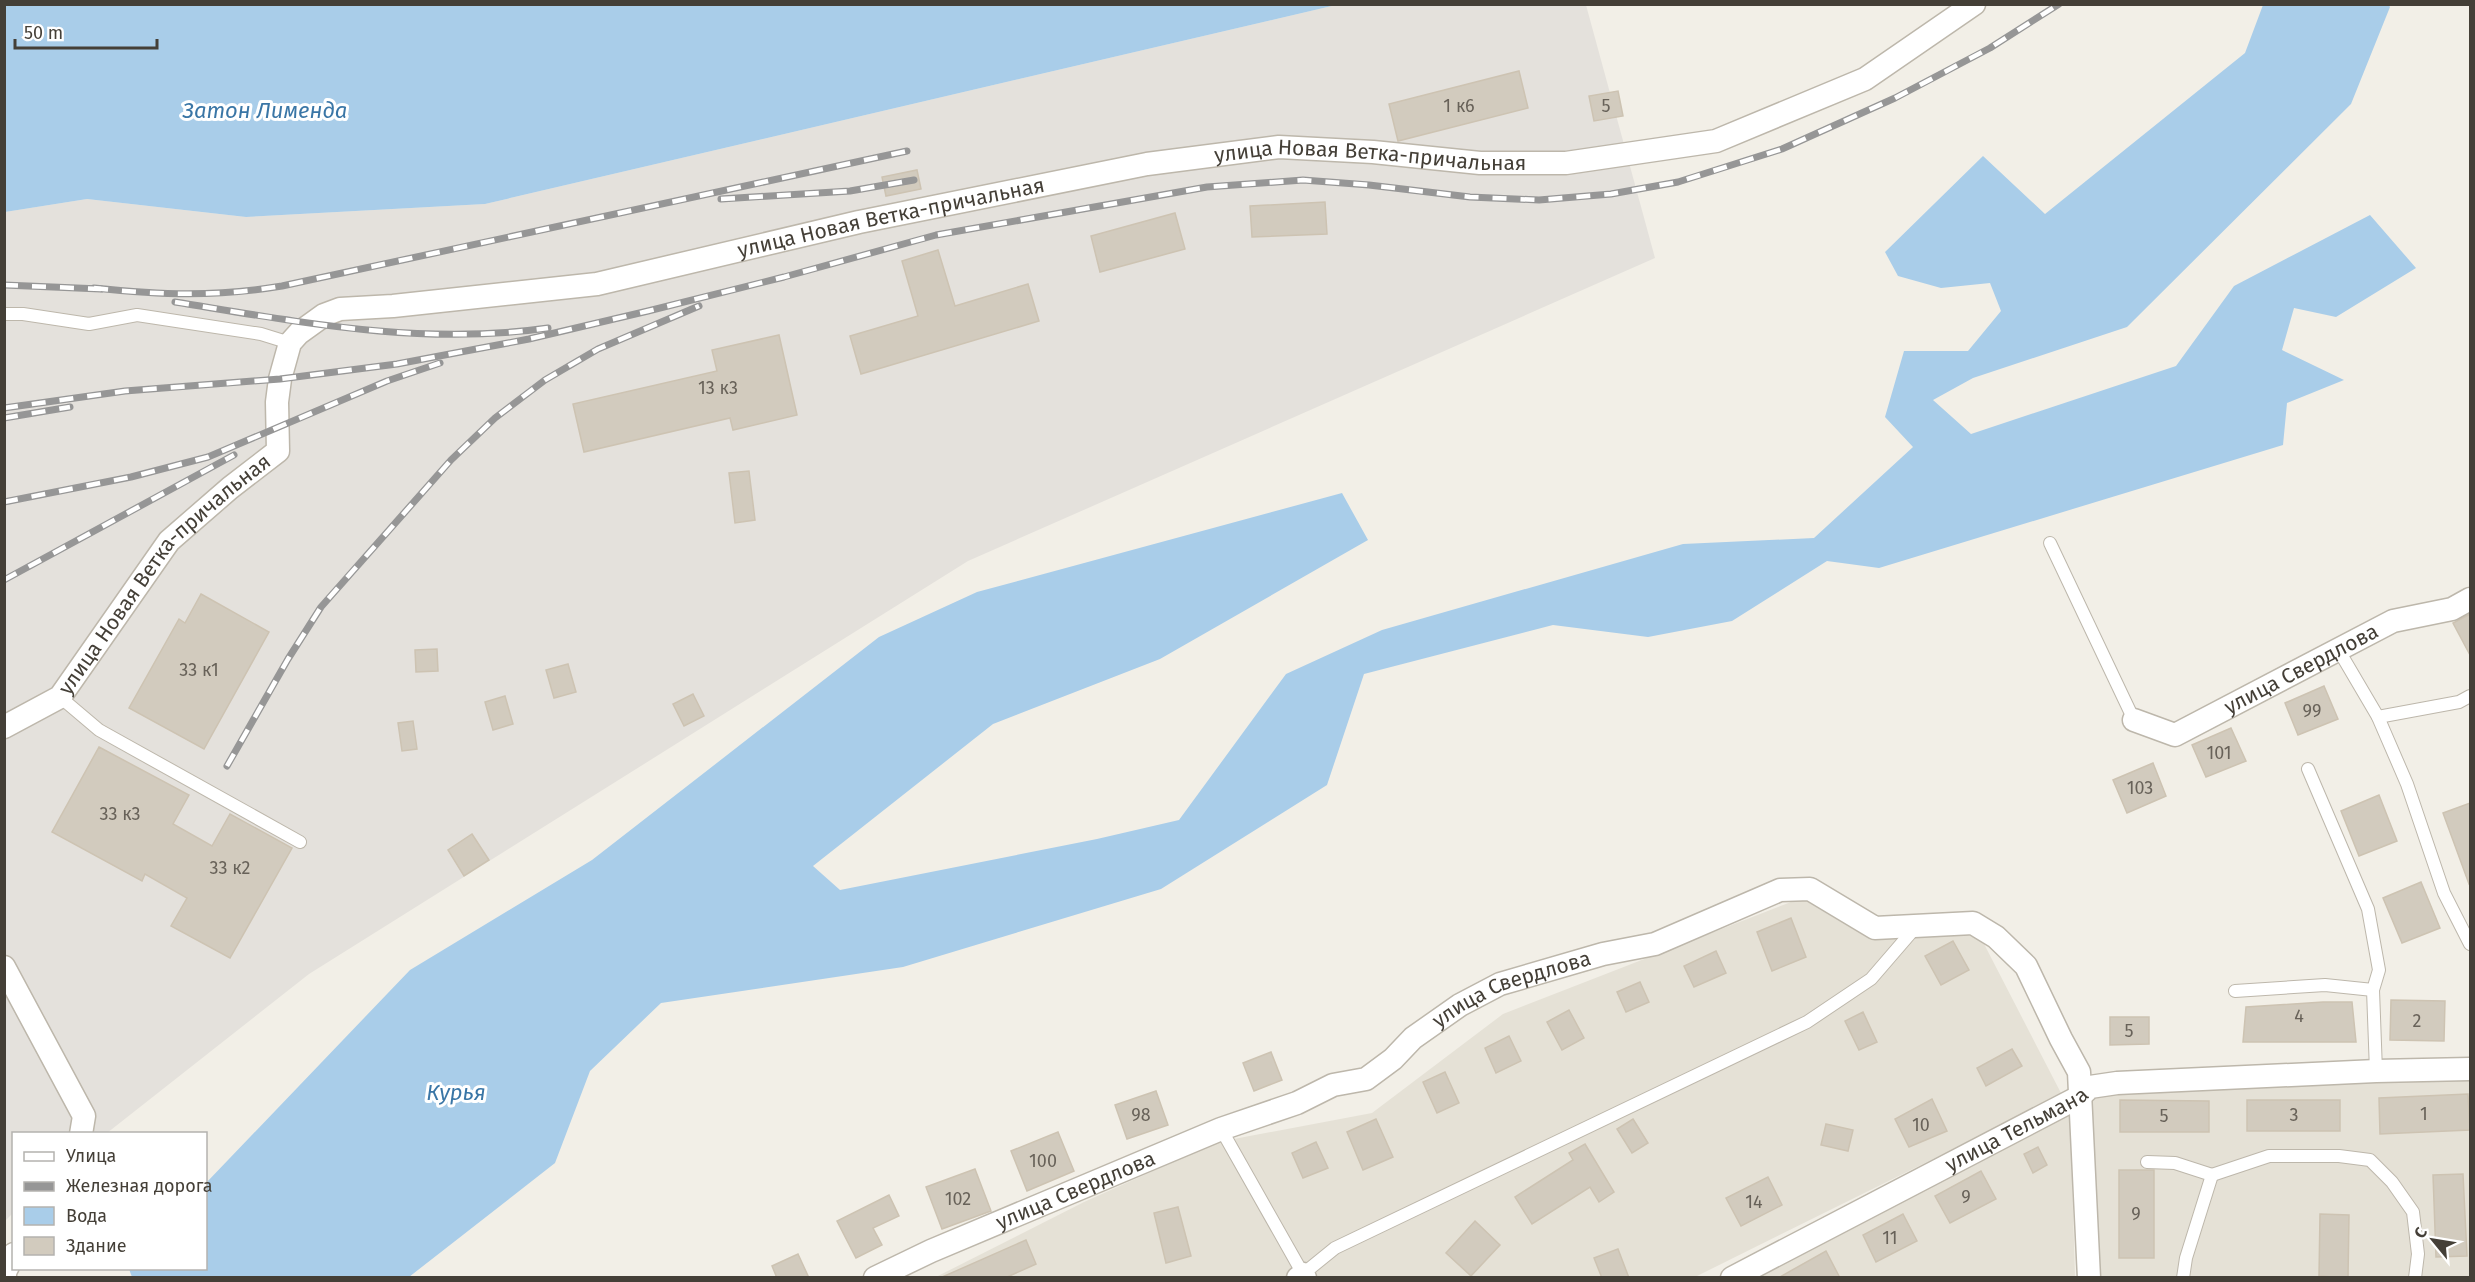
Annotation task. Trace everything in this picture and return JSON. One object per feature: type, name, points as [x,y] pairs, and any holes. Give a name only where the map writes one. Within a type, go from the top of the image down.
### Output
[{"type":"street","name":"улица Новая Ветка-причальная","points":[[4,727],[60,697],[169,541],[278,450],[277,402],[280,379],[290,343],[299,333],[324,315],[340,309],[393,306],[597,284],[859,222],[1147,164],[1279,147],[1373,152],[1480,164],[1566,163],[1716,141],[1865,79],[1974,4]]},
{"type":"street","name":"улица Свердлова","points":[[2134,720],[2175,735],[2393,621],[2452,609],[2470,599]]},
{"type":"street","name":"улица Свердлова","points":[[876,1278],[931,1251],[1221,1129],[1297,1103],[1334,1085],[1366,1079],[1393,1059],[1413,1038],[1460,1005],[1500,984],[1603,954],[1655,944],[1780,890],[1810,888],[1875,928],[1915,928],[1973,923],[1996,937],[2026,966],[2079,1072],[2089,1278]]},
{"type":"street","points":[[4,967],[84,1116],[81,1132]]},
{"type":"street","name":"улица Тельмана","points":[[1732,1278],[2079,1097],[2090,1088],[2117,1083],[2470,1069]]},
{"type":"street","points":[[5,1278],[5,1272],[12,1258]]},
{"type":"lane","points":[[4,314],[23,314],[89,324],[137,315],[261,334],[290,343]]},
{"type":"lane","points":[[2050,543],[2134,720]]},
{"type":"lane","points":[[2338,650],[2378,717],[2407,784],[2444,893],[2470,944]]},
{"type":"lane","points":[[60,697],[99,730],[300,842]]},
{"type":"lane","points":[[2378,717],[2470,698]]},
{"type":"lane","points":[[2308,769],[2368,909],[2379,970],[2373,990],[2376,1071]]},
{"type":"lane","points":[[1221,1129],[1302,1276],[1335,1248],[1807,1022],[1871,979],[1915,928]]},
{"type":"lane","points":[[2235,992],[2325,985],[2373,990]]},
{"type":"lane","points":[[2147,1162],[2175,1163],[2212,1175],[2268,1156],[2339,1156],[2370,1160],[2392,1182],[2414,1212],[2418,1254],[2415,1278]]},
{"type":"lane","points":[[2183,1278],[2186,1258],[2212,1175]]},
{"type":"shaded area","points":[[1336,5],[1586,5],[1655,258],[968,561],[309,974],[108,1132],[12,1132],[12,1214],[5,1221],[5,212],[87,199],[246,217],[485,204]]},
{"type":"shaded area","points":[[1809,895],[1898,934],[1941,926],[1982,940],[2062,1095],[1695,1277],[934,1278],[1084,1202],[1218,1142],[1372,1113],[1503,1014]]},
{"type":"shaded area","points":[[2470,1070],[2470,1277],[2097,1277],[2090,1087]]},
{"type":"shaded area","points":[[2070,1110],[2075,1277],[1745,1277]]},
{"type":"water","name":"Затон Лименда","points":[[5,4],[1336,5],[485,204],[246,217],[87,199],[5,212]]},
{"type":"water","name":"Курья","points":[[2388,4],[2390,7],[2351,104],[2127,327],[1973,378],[1933,400],[1971,434],[2176,366],[2234,286],[2370,215],[2416,268],[2336,317],[2294,308],[2282,350],[2344,380],[2287,403],[2283,445],[1879,568],[1827,561],[1732,621],[1648,637],[1553,625],[1364,674],[1327,785],[1161,889],[903,967],[661,1003],[590,1071],[555,1163],[409,1277],[132,1277],[129,1270],[207,1270],[207,1182],[410,970],[592,860],[879,637],[977,592],[1342,493],[1368,540],[1160,659],[993,724],[813,866],[840,890],[1097,839],[1179,820],[1286,674],[1382,630],[1683,544],[1814,538],[1913,447],[1885,417],[1904,351],[1968,351],[2001,311],[1990,283],[1941,288],[1898,276],[1885,252],[1983,156],[2045,214],[2245,53],[2263,5]]},
{"type":"building","points":[[1519,71],[1528,108],[1398,141],[1389,104]]},
{"type":"building","points":[[1618,91],[1623,116],[1594,121],[1589,96]]},
{"type":"building","points":[[917,170],[921,189],[886,196],[882,177]]},
{"type":"building","points":[[1325,202],[1327,234],[1252,237],[1250,206]]},
{"type":"building","points":[[1175,213],[1185,249],[1100,272],[1091,236]]},
{"type":"building","points":[[938,250],[955,306],[1028,284],[1039,321],[861,374],[850,336],[918,316],[902,261]]},
{"type":"building","points":[[779,335],[797,415],[733,430],[730,418],[584,452],[573,404],[717,371],[712,350]]},
{"type":"building","points":[[749,471],[755,520],[735,523],[729,473]]},
{"type":"building","points":[[201,594],[269,632],[204,749],[129,708],[179,619],[185,623]]},
{"type":"building","points":[[2470,614],[2470,655],[2453,623]]},
{"type":"building","points":[[437,649],[438,671],[416,672],[415,650]]},
{"type":"building","points":[[568,664],[576,692],[554,698],[546,670]]},
{"type":"building","points":[[2324,686],[2338,719],[2298,735],[2285,703]]},
{"type":"building","points":[[693,694],[704,716],[684,726],[673,704]]},
{"type":"building","points":[[505,696],[513,724],[493,730],[485,702]]},
{"type":"building","points":[[413,721],[417,749],[402,751],[398,723]]},
{"type":"building","points":[[2231,728],[2246,761],[2206,777],[2192,745]]},
{"type":"building","points":[[99,747],[189,795],[173,824],[212,846],[230,814],[292,848],[230,958],[171,926],[187,898],[145,874],[142,881],[52,832]]},
{"type":"building","points":[[2153,763],[2166,796],[2127,813],[2113,780]]},
{"type":"building","points":[[2379,795],[2397,841],[2359,856],[2341,811]]},
{"type":"building","points":[[2470,803],[2470,883],[2469,884],[2443,813]]},
{"type":"building","points":[[472,834],[489,860],[464,876],[448,850]]},
{"type":"building","points":[[2421,882],[2440,928],[2402,943],[2383,898]]},
{"type":"building","points":[[1791,918],[1806,957],[1772,971],[1757,932]]},
{"type":"building","points":[[1953,941],[1969,970],[1941,985],[1925,956]]},
{"type":"building","points":[[1716,951],[1726,973],[1694,987],[1684,966]]},
{"type":"building","points":[[1640,982],[1649,1002],[1626,1012],[1617,992]]},
{"type":"building","points":[[2391,1000],[2445,1001],[2444,1041],[2390,1040]]},
{"type":"building","points":[[2352,1002],[2356,1042],[2243,1042],[2246,1007]]},
{"type":"building","points":[[1569,1010],[1584,1038],[1562,1050],[1547,1022]]},
{"type":"building","points":[[1863,1012],[1877,1042],[1859,1050],[1845,1021]]},
{"type":"building","points":[[2110,1017],[2149,1017],[2149,1044],[2110,1045]]},
{"type":"building","points":[[1509,1036],[1521,1061],[1496,1073],[1485,1048]]},
{"type":"building","points":[[2012,1049],[2022,1066],[1986,1086],[1977,1068]]},
{"type":"building","points":[[1271,1052],[1282,1080],[1254,1091],[1243,1063]]},
{"type":"building","points":[[1445,1072],[1459,1103],[1437,1113],[1423,1082]]},
{"type":"building","points":[[1156,1091],[1168,1125],[1127,1139],[1115,1105]]},
{"type":"building","points":[[2468,1094],[2470,1130],[2380,1134],[2379,1098]]},
{"type":"building","points":[[1932,1099],[1947,1131],[1909,1147],[1895,1119]]},
{"type":"building","points":[[2120,1100],[2209,1101],[2209,1132],[2120,1132]]},
{"type":"building","points":[[2247,1100],[2340,1100],[2340,1131],[2247,1131]]},
{"type":"building","points":[[1376,1119],[1393,1157],[1363,1170],[1347,1132]]},
{"type":"building","points":[[1633,1119],[1648,1143],[1632,1153],[1617,1129]]},
{"type":"building","points":[[1826,1124],[1853,1130],[1848,1151],[1821,1145]]},
{"type":"building","points":[[1058,1132],[1074,1171],[1027,1191],[1011,1151]]},
{"type":"building","points":[[1316,1142],[1328,1168],[1303,1178],[1292,1153]]},
{"type":"building","points":[[1585,1144],[1614,1192],[1599,1202],[1590,1187],[1532,1224],[1515,1197],[1573,1160],[1569,1153]]},
{"type":"building","points":[[2038,1147],[2047,1165],[2033,1173],[2024,1154]]},
{"type":"building","points":[[975,1169],[991,1211],[942,1229],[926,1187]]},
{"type":"building","points":[[2119,1170],[2154,1170],[2154,1258],[2119,1258]]},
{"type":"building","points":[[1981,1171],[1996,1199],[1950,1223],[1935,1196]]},
{"type":"building","points":[[2463,1174],[2467,1256],[2436,1257],[2433,1175]]},
{"type":"building","points":[[1768,1177],[1782,1205],[1741,1226],[1726,1198]]},
{"type":"building","points":[[889,1195],[899,1216],[873,1228],[882,1245],[856,1258],[837,1221]]},
{"type":"building","points":[[1178,1207],[1191,1256],[1166,1263],[1154,1213]]},
{"type":"building","points":[[1903,1214],[1917,1241],[1876,1262],[1863,1235]]},
{"type":"building","points":[[2320,1214],[2349,1215],[2348,1278],[2319,1276]]},
{"type":"building","points":[[1475,1221],[1500,1245],[1471,1276],[1446,1253]]},
{"type":"building","points":[[1026,1240],[1036,1264],[1005,1278],[940,1278]]},
{"type":"building","points":[[1618,1249],[1629,1278],[1602,1278],[1594,1258]]},
{"type":"building","points":[[1826,1251],[1840,1278],[1778,1278]]},
{"type":"building","points":[[798,1254],[809,1278],[777,1278],[772,1266]]},
{"type":"railway","points":[[4,408],[125,391],[280,379],[397,364],[529,339],[648,311],[784,277],[936,235],[1207,187],[1303,180],[1470,197],[1539,200],[1611,194],[1678,182],[1782,149],[1895,98],[1990,48],[2059,4]]},
{"type":"railway","points":[[94,288],[188,294],[234,292],[282,286],[907,151]]},
{"type":"railway","points":[[721,199],[850,191],[914,180]]},
{"type":"railway","points":[[4,285],[101,289]]},
{"type":"railway","points":[[175,302],[314,324],[407,333],[501,333],[548,328]]},
{"type":"railway","points":[[227,766],[288,659],[321,607],[451,460],[495,418],[545,380],[598,349],[699,306]]},
{"type":"railway","points":[[4,502],[131,477],[208,457],[387,381],[440,363]]},
{"type":"railway","points":[[4,418],[70,407]]},
{"type":"railway","points":[[4,580],[234,455]]}]
